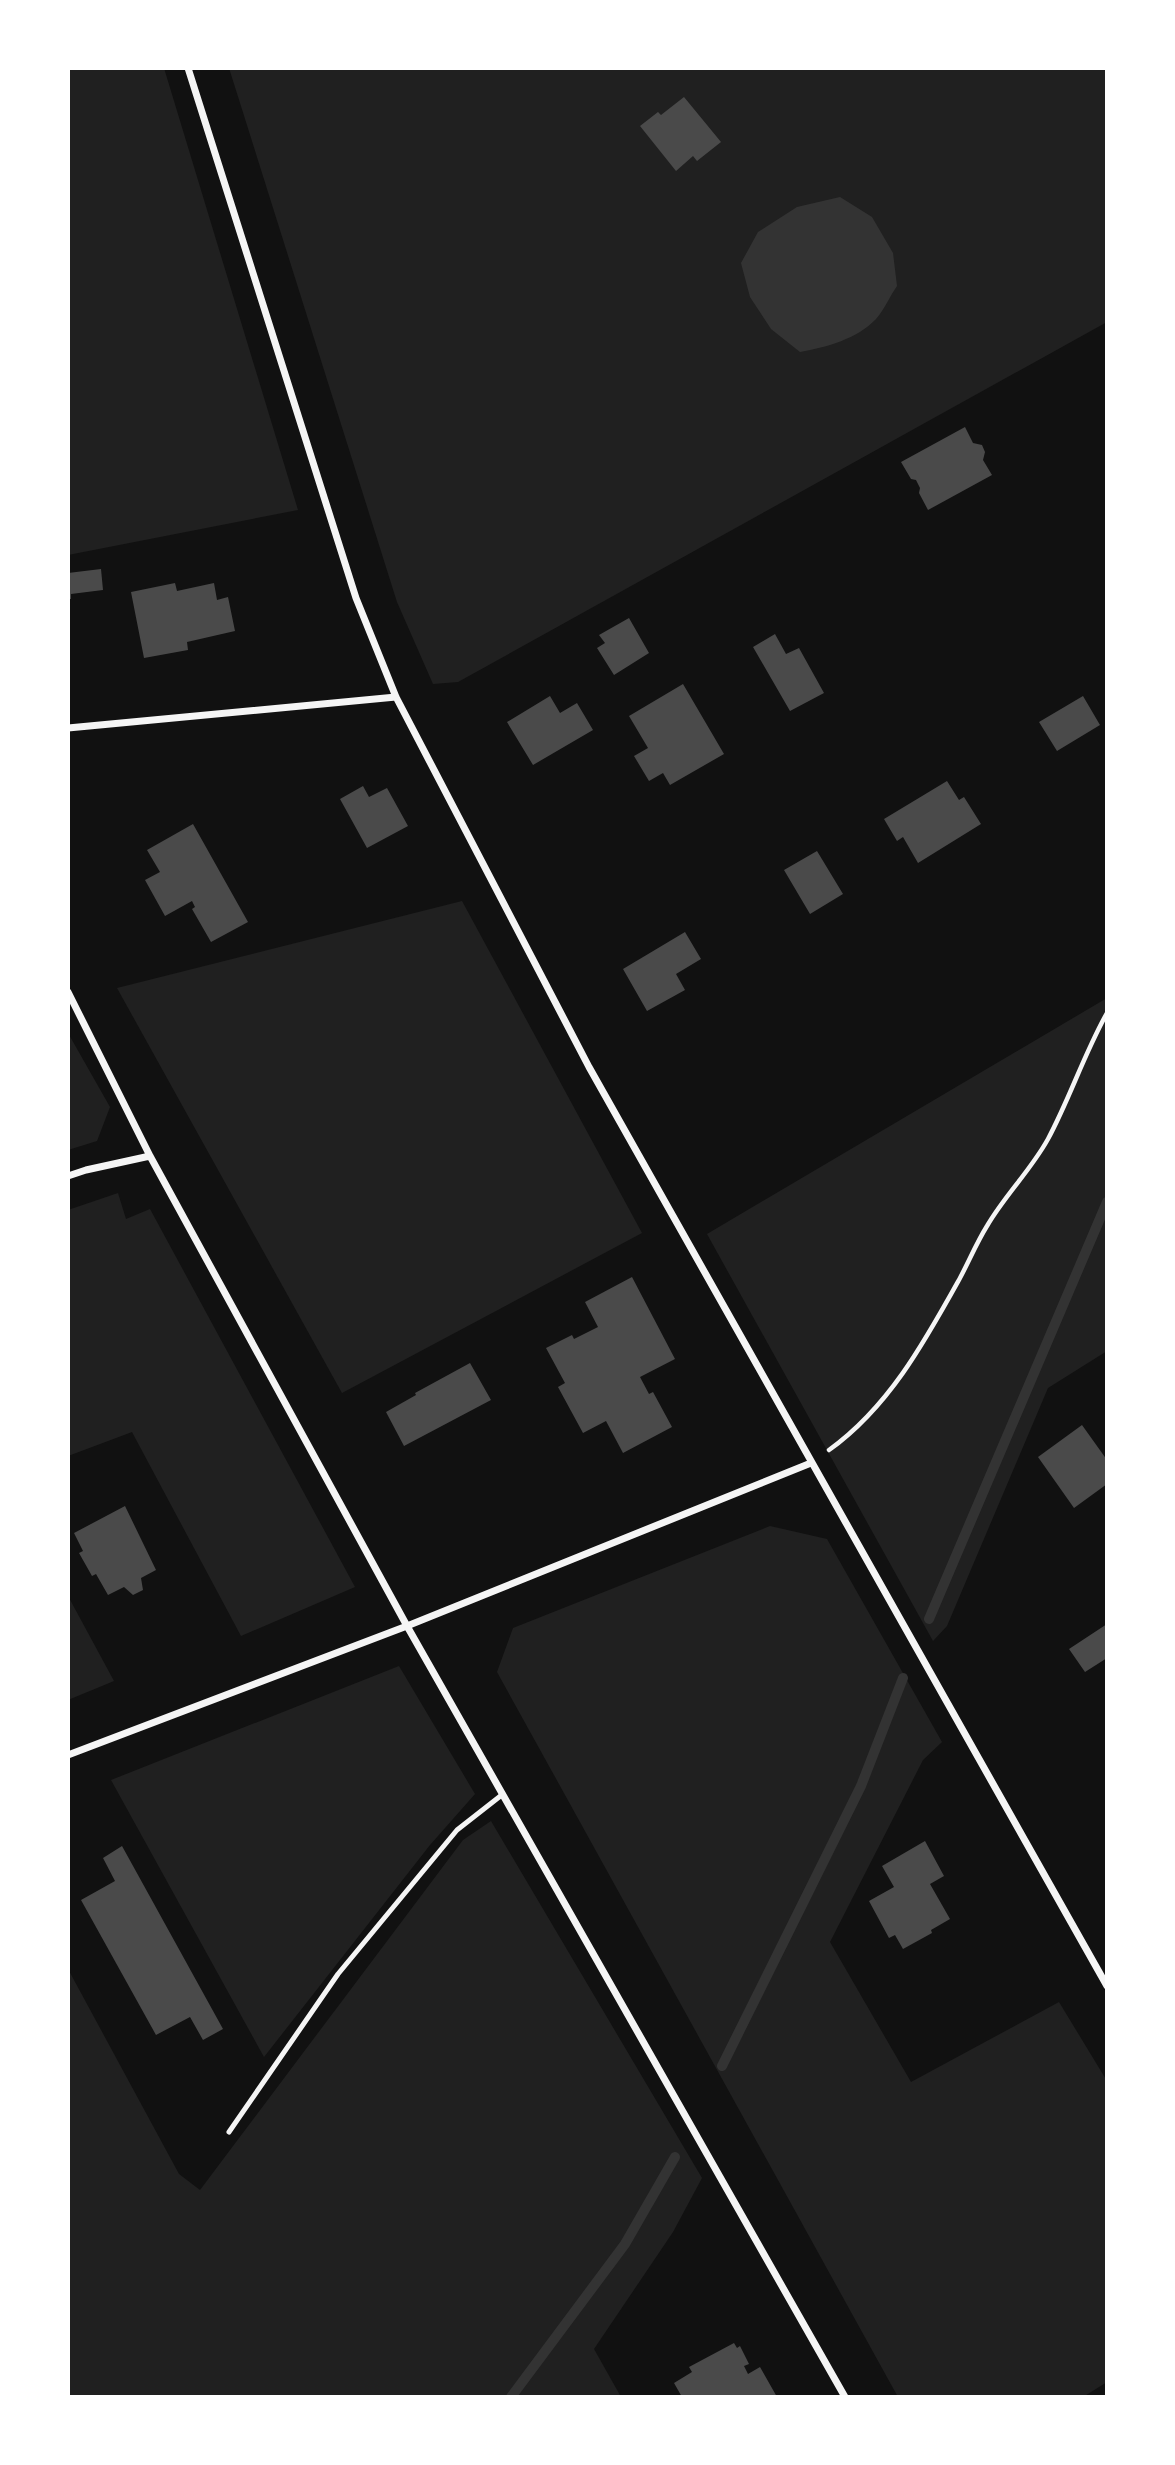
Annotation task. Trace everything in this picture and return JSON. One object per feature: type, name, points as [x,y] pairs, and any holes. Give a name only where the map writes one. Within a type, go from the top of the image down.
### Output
[{"type":"street","points":[[188,68],[356,598],[396,697],[589,1067],[1107,1986]]},
{"type":"street","points":[[68,728],[396,697]]},
{"type":"street","points":[[68,992],[150,1156],[407,1626],[845,2397]]},
{"type":"street","points":[[68,1177],[86,1170],[150,1156]]},
{"type":"street","points":[[68,1755],[407,1626],[811,1463]]},
{"type":"lane","points":[[229,2132],[338,1974],[457,1830],[503,1794]]},
{"type":"path","points":[[811,1463],[843,1440],[886,1396],[914,1357],[987,1225],[1047,1142],[1071,1093],[1090,1043],[1107,1013]]},
{"type":"shaded area","points":[[68,68],[164,68],[298,510],[68,555]]},
{"type":"shaded area","points":[[229,68],[1107,68],[1107,322],[458,682],[433,684],[397,602]]},
{"type":"shaded area","points":[[840,197],[872,217],[893,253],[897,286],[879,315],[860,332],[831,345],[800,352],[771,329],[750,297],[741,263],[758,232],[797,207]]},
{"type":"shaded area","points":[[462,901],[642,1233],[342,1393],[117,988]]},
{"type":"shaded area","points":[[1107,998],[1107,1351],[1048,1388],[947,1626],[933,1641],[707,1234]]},
{"type":"shaded area","points":[[68,1033],[110,1107],[97,1141],[68,1150]]},
{"type":"shaded area","points":[[118,1193],[126,1219],[150,1209],[355,1587],[241,1636],[132,1432],[68,1456],[68,1210]]},
{"type":"shaded area","points":[[770,1526],[827,1539],[942,1742],[923,1760],[830,1942],[911,2082],[1059,2002],[1107,2081],[1107,2382],[1083,2397],[898,2397],[497,1672],[513,1628]]},
{"type":"shaded area","points":[[68,1596],[114,1681],[68,1700]]},
{"type":"shaded area","points":[[399,1666],[475,1794],[430,1845],[264,2057],[111,1780]]},
{"type":"shaded area","points":[[491,1821],[702,2178],[673,2232],[594,2349],[621,2397],[68,2397],[68,1969],[179,2174],[200,2190],[463,1840]]},
{"type":"building","points":[[684,97],[721,142],[697,161],[693,156],[676,171],[640,126],[658,112],[661,115]]},
{"type":"building","points":[[965,427],[973,443],[982,445],[985,452],[983,460],[992,475],[928,510],[916,480],[911,479],[901,462]]},
{"type":"building","points":[[101,569],[103,590],[71,594],[71,599],[68,599],[68,573]]},
{"type":"building","points":[[175,583],[177,591],[214,583],[217,600],[228,597],[235,631],[187,642],[188,650],[144,658],[131,592]]},
{"type":"building","points":[[629,618],[649,653],[614,675],[597,648],[605,643],[599,635]]},
{"type":"building","points":[[775,634],[786,654],[799,648],[824,693],[790,711],[753,647]]},
{"type":"building","points":[[683,684],[724,754],[670,785],[663,773],[649,781],[634,756],[648,748],[629,716]]},
{"type":"building","points":[[550,696],[560,713],[577,703],[593,730],[533,765],[507,722]]},
{"type":"building","points":[[1083,696],[1100,725],[1057,751],[1039,722]]},
{"type":"building","points":[[947,781],[959,800],[964,797],[981,824],[918,863],[903,837],[897,841],[884,819]]},
{"type":"building","points":[[363,786],[369,797],[387,788],[408,826],[367,848],[340,799]]},
{"type":"building","points":[[193,824],[248,922],[211,942],[192,909],[195,907],[192,901],[165,916],[145,880],[160,872],[147,850]]},
{"type":"building","points":[[817,851],[843,894],[810,914],[784,870]]},
{"type":"building","points":[[685,932],[701,959],[676,974],[685,990],[647,1011],[623,969]]},
{"type":"building","points":[[632,1277],[675,1359],[640,1377],[649,1394],[653,1392],[672,1427],[623,1453],[606,1421],[583,1433],[558,1387],[565,1383],[546,1348],[572,1335],[574,1339],[598,1327],[585,1302]]},
{"type":"building","points":[[470,1363],[491,1400],[404,1446],[386,1412]]},
{"type":"building","points":[[1082,1425],[1107,1460],[1107,1484],[1074,1508],[1038,1457]]},
{"type":"building","points":[[125,1506],[156,1570],[141,1578],[143,1590],[133,1595],[124,1587],[108,1595],[96,1574],[92,1576],[79,1553],[83,1551],[74,1533]]},
{"type":"building","points":[[1107,1624],[1107,1658],[1085,1672],[1069,1649]]},
{"type":"building","points":[[925,1841],[944,1876],[930,1884],[950,1919],[931,1930],[932,1933],[903,1949],[895,1935],[889,1938],[869,1901],[894,1887],[882,1866]]},
{"type":"building","points":[[122,1846],[223,2029],[203,2040],[190,2017],[156,2035],[81,1900],[115,1881],[103,1858]]},
{"type":"building","points":[[734,2343],[737,2348],[740,2346],[749,2364],[744,2366],[748,2374],[760,2367],[777,2397],[682,2397],[674,2383],[692,2372],[689,2367]]},
{"type":"waterway","points":[[929,1619],[1107,1202]]},
{"type":"waterway","points":[[722,2066],[861,1786],[903,1678]]},
{"type":"waterway","points":[[511,2397],[625,2244],[675,2157]]}]
